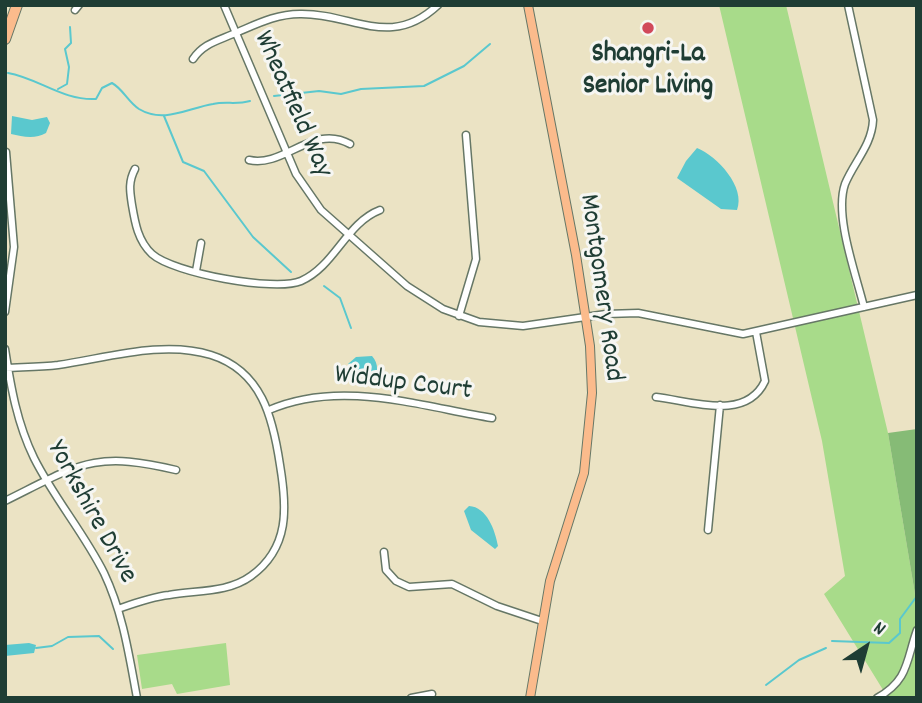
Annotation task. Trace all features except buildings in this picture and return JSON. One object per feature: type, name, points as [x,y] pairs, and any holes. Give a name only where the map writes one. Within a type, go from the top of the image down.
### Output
[{"type":"highway","points":[[5,39],[17,5]]},
{"type":"main road","name":"Montgomery Road","points":[[528,5],[585,317],[592,393],[588,449],[542,621],[530,698]]},
{"type":"street","name":"Wheatfield Way","points":[[225,5],[286,152],[312,200],[407,286],[425,300],[459,316],[500,325],[523,326],[638,313],[726,332],[757,332],[917,295]]},
{"type":"street","points":[[193,59],[206,45],[268,19],[300,14],[367,27],[390,28],[415,21],[438,5]]},
{"type":"street","points":[[848,5],[873,120],[870,137],[851,172],[841,198],[864,307]]},
{"type":"street","points":[[459,316],[476,259],[466,135]]},
{"type":"street","points":[[249,160],[261,161],[323,138],[339,138],[350,144]]},
{"type":"street","points":[[5,312],[14,247],[6,152]]},
{"type":"street","points":[[135,169],[129,189],[135,224],[144,245],[167,264],[271,284],[291,284],[317,271],[363,219],[380,211]]},
{"type":"street","points":[[196,271],[201,243]]},
{"type":"street","points":[[656,397],[720,405],[744,404],[762,389],[766,372],[757,332]]},
{"type":"street","name":"Yorkshire Drive","points":[[5,349],[24,436],[47,480],[94,555],[118,609],[137,698]]},
{"type":"street","points":[[7,368],[56,365],[147,351],[198,352],[238,369],[256,387],[269,410],[276,436],[286,511],[282,534],[270,558],[252,575],[235,585],[153,598],[118,609]]},
{"type":"street","name":"Widdup Court","points":[[269,410],[310,397],[349,395],[492,418]]},
{"type":"street","points":[[708,530],[720,405]]},
{"type":"street","points":[[5,501],[80,465],[105,460],[130,460],[176,470]]},
{"type":"street","points":[[384,552],[386,570],[402,584],[420,587],[452,584],[497,606],[542,621]]},
{"type":"street","points":[[877,698],[895,687],[903,677],[917,630]]},
{"type":"street","points":[[411,698],[432,694]]},
{"type":"green space","points":[[719,5],[786,5],[888,433],[917,606],[917,698],[888,698],[824,594],[845,576],[822,441]]},
{"type":"green space","points":[[917,429],[917,606],[888,433]]},
{"type":"green space","points":[[226,643],[230,685],[177,694],[172,684],[142,689],[137,655]]},
{"type":"water","points":[[12,116],[32,120],[47,117],[50,123],[46,133],[42,135],[20,136],[11,134]]},
{"type":"water","points":[[697,148],[721,165],[734,182],[739,201],[737,210],[721,209],[677,178]]},
{"type":"water","points":[[372,356],[377,369],[371,382],[348,364],[356,357]]},
{"type":"water","points":[[469,506],[481,510],[489,520],[498,546],[495,549],[471,530],[464,511]]},
{"type":"water","points":[[5,645],[36,645],[34,653],[5,656]]},
{"type":"waterway","points":[[58,89],[67,84],[69,67],[65,49],[71,43],[70,27]]},
{"type":"waterway","points":[[274,96],[319,91],[341,94],[361,89],[424,86],[464,66],[490,44]]},
{"type":"waterway","points":[[8,73],[84,99],[96,99],[102,88],[112,83],[139,109],[158,115],[176,114],[218,103],[250,101]]},
{"type":"waterway","points":[[164,116],[183,162],[204,171],[253,237],[291,272]]},
{"type":"waterway","points":[[324,286],[340,298],[351,328]]},
{"type":"waterway","points":[[832,641],[889,643],[900,633],[900,619],[917,596]]},
{"type":"waterway","points":[[36,648],[52,646],[68,637],[99,636],[113,649]]},
{"type":"waterway","points":[[766,685],[799,660],[826,648]]},
{"type":"place","name":"Shangri-La Senior Living","points":[[648,28]]}]
